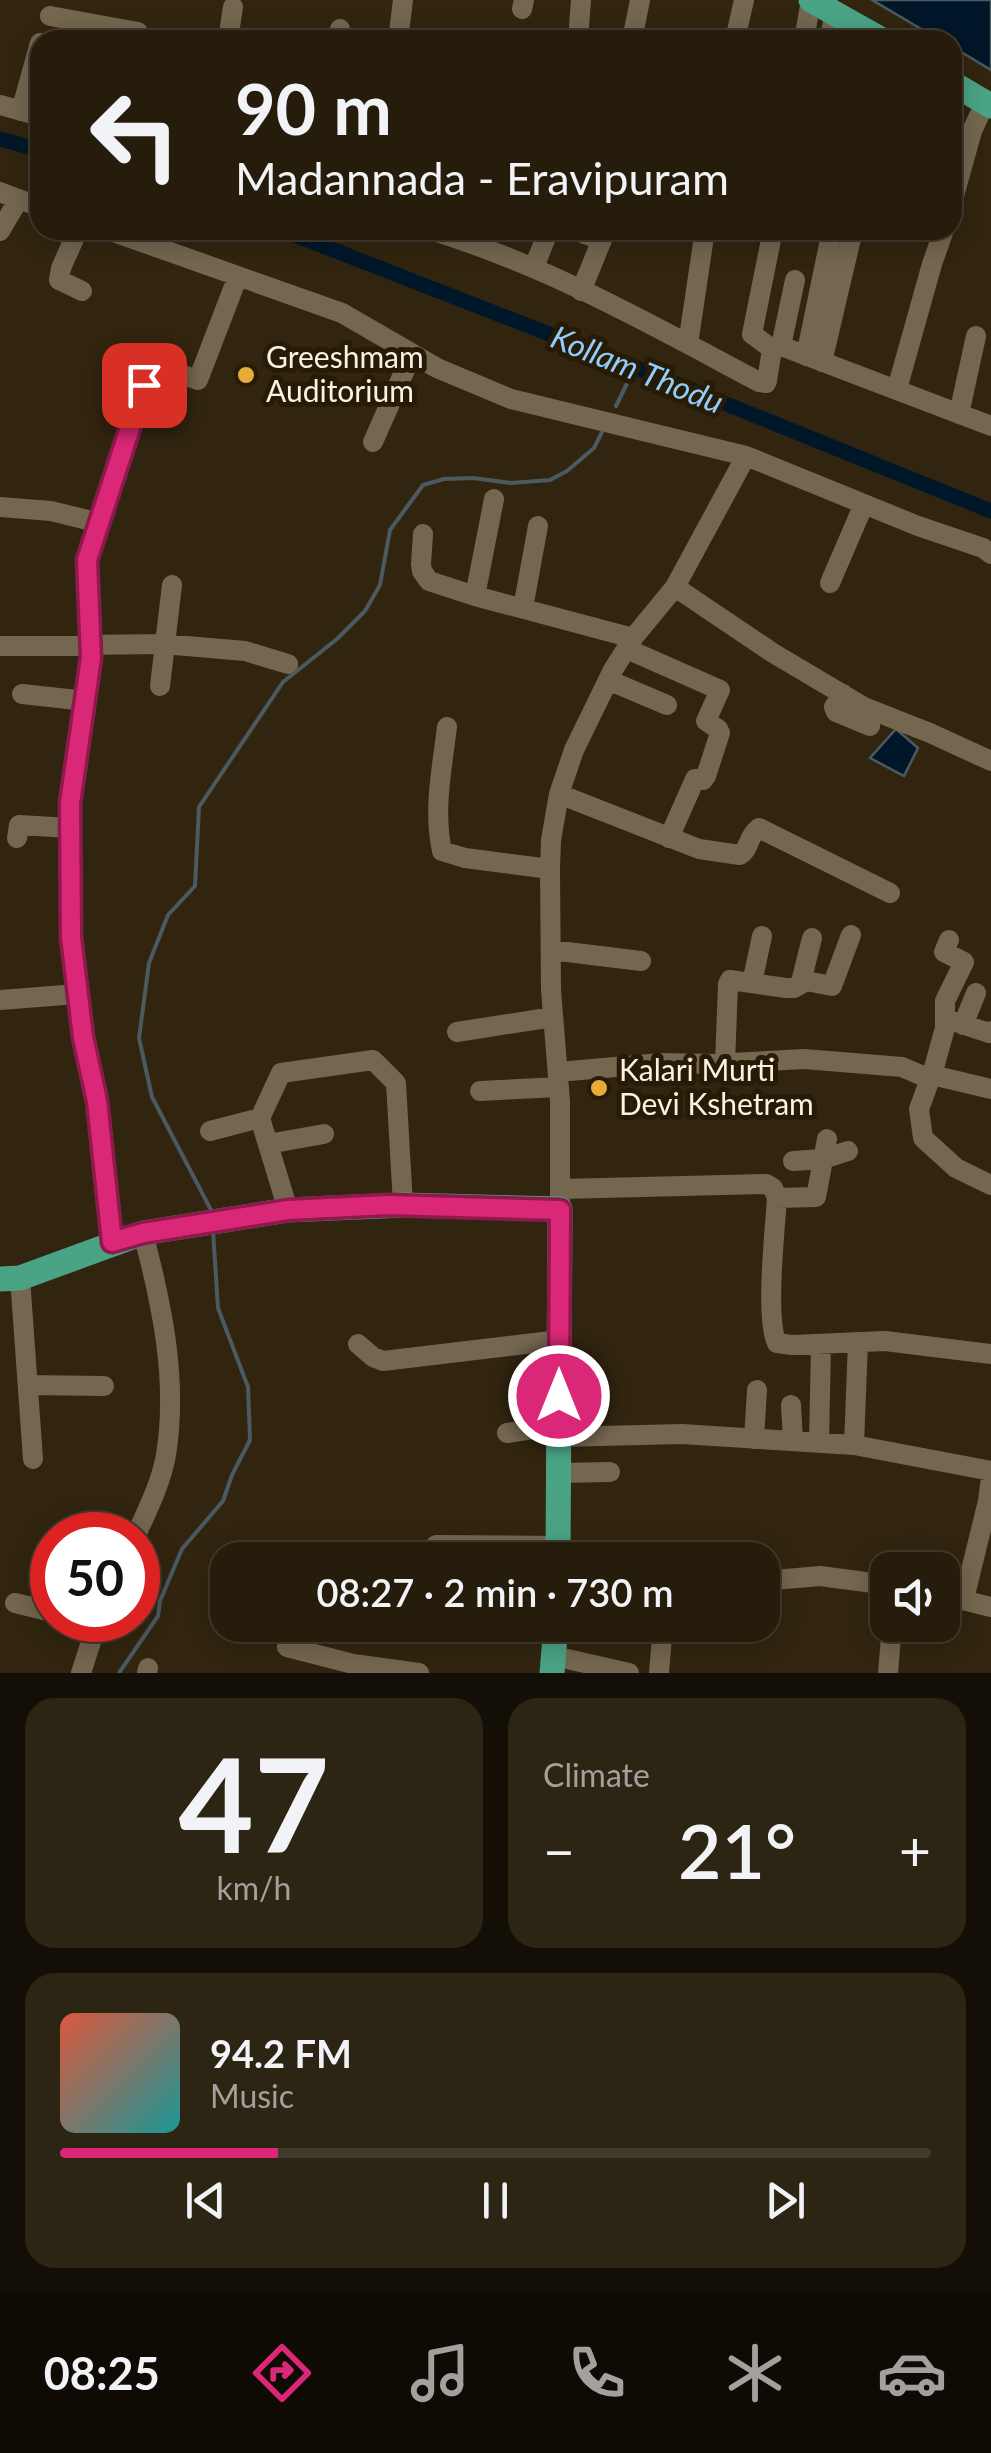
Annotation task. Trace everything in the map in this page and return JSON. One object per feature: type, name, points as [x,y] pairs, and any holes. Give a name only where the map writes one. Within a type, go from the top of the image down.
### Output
[{"type":"main road","points":[[811,0],[862,30]]},
{"type":"main road","points":[[962,89],[988,104]]},
{"type":"main road","points":[[10,1279],[143,1233],[230,1218],[288,1210],[560,1199],[558,1542]]},
{"type":"street","points":[[399,30],[403,0]]},
{"type":"street","points":[[579,30],[581,0]]},
{"type":"street","points":[[634,30],[640,0]]},
{"type":"street","points":[[737,30],[744,0]]},
{"type":"street","points":[[806,30],[811,0]]},
{"type":"street","points":[[230,30],[233,7]]},
{"type":"street","points":[[53,8],[131,30]]},
{"type":"street","points":[[831,30],[835,14]]},
{"type":"street","points":[[0,104],[30,113]]},
{"type":"street","points":[[962,167],[972,131],[988,104]]},
{"type":"street","points":[[0,232],[10,196]]},
{"type":"street","points":[[74,240],[59,280],[82,291]]},
{"type":"street","points":[[136,240],[342,313],[437,368],[511,399],[746,456],[991,554]]},
{"type":"street","points":[[458,240],[534,267],[766,383],[795,280]]},
{"type":"street","points":[[534,267],[545,240]]},
{"type":"street","points":[[581,290],[602,240]]},
{"type":"street","points":[[688,344],[704,240]]},
{"type":"street","points":[[771,240],[752,334],[776,347],[991,426]]},
{"type":"street","points":[[814,359],[831,240]]},
{"type":"street","points":[[814,359],[850,240]]},
{"type":"street","points":[[898,390],[941,240]]},
{"type":"street","points":[[112,1242],[97,1101],[71,937],[70,803],[92,646],[87,560],[151,364],[198,380],[238,276]]},
{"type":"street","points":[[959,414],[976,336]]},
{"type":"street","points":[[373,442],[412,354]]},
{"type":"street","points":[[746,456],[675,587],[630,644],[608,680],[574,750],[559,794],[550,869],[560,1199],[766,1184],[773,1188],[777,1198],[772,1310],[774,1338],[782,1345],[885,1341],[991,1354]]},
{"type":"street","points":[[476,596],[494,499]]},
{"type":"street","points":[[830,583],[864,504]]},
{"type":"street","points":[[0,507],[51,511],[100,523]]},
{"type":"street","points":[[523,608],[538,526]]},
{"type":"street","points":[[424,534],[421,564],[429,580],[630,644],[720,690],[706,722],[720,733],[706,776],[703,780],[694,778],[669,838]]},
{"type":"street","points":[[160,686],[172,585]]},
{"type":"street","points":[[675,587],[864,707],[991,760]]},
{"type":"street","points":[[0,646],[164,644],[246,650],[288,664]]},
{"type":"street","points":[[608,680],[667,705]]},
{"type":"street","points":[[22,694],[86,702]]},
{"type":"street","points":[[843,694],[834,707],[836,712],[870,726]]},
{"type":"street","points":[[447,727],[437,804],[442,852],[550,869]]},
{"type":"street","points":[[559,794],[699,849],[740,856],[750,835],[759,828],[890,892]]},
{"type":"street","points":[[18,838],[19,825],[70,828]]},
{"type":"street","points":[[725,1064],[730,980],[794,988],[806,980],[832,986],[851,935]]},
{"type":"street","points":[[752,983],[762,936]]},
{"type":"street","points":[[801,982],[812,938]]},
{"type":"street","points":[[949,940],[944,952],[964,962],[944,1006],[955,1022],[989,1033],[991,1030]]},
{"type":"street","points":[[551,950],[641,962]]},
{"type":"street","points":[[976,993],[955,1022],[919,1109],[922,1138],[956,1168],[991,1184]]},
{"type":"street","points":[[0,1000],[77,994]]},
{"type":"street","points":[[458,1032],[553,1017]]},
{"type":"street","points":[[480,1091],[662,1063],[804,1059],[902,1067],[931,1077],[991,1088]]},
{"type":"street","points":[[288,1210],[260,1118],[281,1073],[373,1060],[396,1083],[403,1205]]},
{"type":"street","points":[[210,1132],[260,1118]]},
{"type":"street","points":[[268,1144],[324,1134]]},
{"type":"street","points":[[777,1198],[816,1196],[825,1149]]},
{"type":"street","points":[[793,1161],[825,1149],[848,1151]]},
{"type":"street","points":[[143,1233],[162,1304],[170,1401],[166,1457],[146,1512]]},
{"type":"street","points":[[10,1279],[28,1385],[33,1459]]},
{"type":"street","points":[[358,1344],[383,1361],[560,1340]]},
{"type":"street","points":[[854,1445],[858,1342]]},
{"type":"street","points":[[819,1443],[821,1344]]},
{"type":"street","points":[[28,1385],[104,1386]]},
{"type":"street","points":[[754,1439],[757,1390]]},
{"type":"street","points":[[791,1405],[792,1441]]},
{"type":"street","points":[[507,1432],[682,1434],[854,1445],[991,1475],[990,1501],[964,1599]]},
{"type":"street","points":[[559,1472],[610,1472]]},
{"type":"street","points":[[780,1580],[820,1576],[870,1583]]},
{"type":"street","points":[[960,1598],[991,1607]]},
{"type":"street","points":[[14,1604],[30,1607]]},
{"type":"street","points":[[80,1673],[88,1642]]},
{"type":"street","points":[[659,1673],[662,1642]]},
{"type":"street","points":[[888,1673],[891,1642]]},
{"type":"street","points":[[287,1647],[373,1670],[419,1673]]},
{"type":"street","points":[[553,1664],[629,1673]]},
{"type":"water","points":[[872,0],[991,0],[991,70],[962,52],[962,30],[923,30]]},
{"type":"water","points":[[896,729],[918,748],[904,776],[870,758]]},
{"type":"waterway","name":"Kollam Thodu","points":[[0,139],[30,147]]},
{"type":"waterway","name":"Kollam Thodu","points":[[308,240],[991,511]]},
{"type":"waterway","points":[[616,406],[635,367]]},
{"type":"waterway","points":[[212,1212],[152,1097],[139,1038],[149,963],[168,915],[195,886],[199,807],[283,682],[365,611],[380,585],[390,530],[423,485],[444,479],[511,483],[550,480],[594,448],[603,430]]},
{"type":"waterway","points":[[119,1673],[158,1616],[160,1601],[182,1549],[223,1501],[250,1440],[248,1387],[218,1308],[213,1231]]},
{"type":"place","name":"Greeshmam Auditorium","points":[[246,375]]},
{"type":"place","name":"Kalari Murti Devi Kshetram","points":[[599,1088]]},
{"type":"route","points":[[144,385],[87,560],[92,646],[70,803],[71,937],[83,1037],[97,1101],[112,1242],[143,1233],[288,1210],[388,1205],[560,1210],[559,1396]]}]
